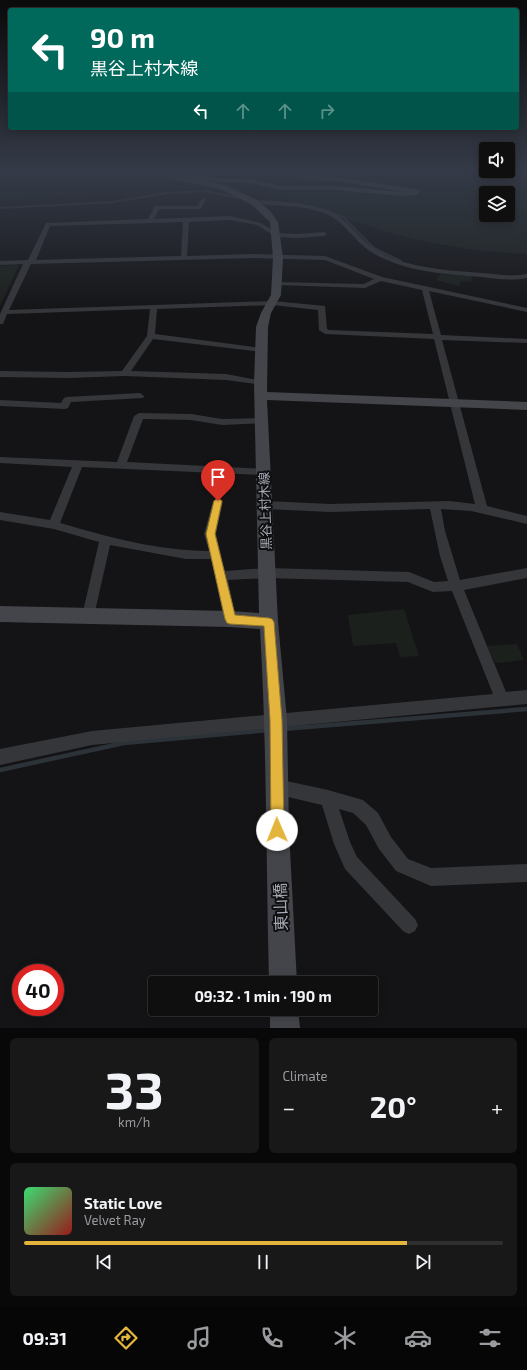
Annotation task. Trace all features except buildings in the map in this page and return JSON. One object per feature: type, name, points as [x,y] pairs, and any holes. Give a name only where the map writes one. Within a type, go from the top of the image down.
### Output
[{"type":"street","points":[[0,322],[26,265],[33,259],[48,224],[209,219]]},
{"type":"street","points":[[236,219],[259,224],[276,235],[298,236],[324,234]]},
{"type":"street","name":"黒谷上村木線","points":[[272,219],[274,222],[278,258],[277,283],[276,295],[273,303],[266,313],[262,327],[261,389],[269,622],[276,720]]},
{"type":"street","points":[[342,219],[375,252],[400,263],[438,272],[505,278],[527,276]]},
{"type":"street","points":[[184,257],[186,220]]},
{"type":"street","points":[[0,263],[184,257],[253,256],[278,258],[325,258],[380,279],[527,310]]},
{"type":"street","points":[[277,283],[365,286],[380,279]]},
{"type":"street","points":[[425,289],[482,509]]},
{"type":"street","points":[[5,312],[273,303],[322,308],[323,330],[328,332],[527,340]]},
{"type":"street","points":[[125,373],[151,336],[154,307]]},
{"type":"street","points":[[151,336],[262,350]]},
{"type":"street","points":[[0,374],[68,375],[125,373],[226,377],[261,389],[455,403],[527,406]]},
{"type":"street","points":[[0,403],[65,406],[67,400],[140,396]]},
{"type":"street","points":[[121,464],[139,416],[191,417],[222,422],[263,421]]},
{"type":"street","points":[[0,460],[79,462],[264,472]]},
{"type":"street","points":[[54,525],[79,462]]},
{"type":"street","points":[[218,501],[210,534],[230,619]]},
{"type":"street","points":[[266,505],[306,509],[467,506],[527,520]]},
{"type":"street","points":[[434,506],[438,527],[457,586],[502,699]]},
{"type":"street","points":[[0,516],[54,525],[105,540],[186,555],[216,555]]},
{"type":"street","points":[[88,616],[105,540]]},
{"type":"street","points":[[220,576],[268,573],[409,577],[433,587],[457,586],[527,573]]},
{"type":"street","points":[[0,614],[230,619],[269,622]]},
{"type":"street","points":[[0,758],[92,738],[527,697]]},
{"type":"street","name":"東山橋","points":[[276,720],[277,830],[283,976]]},
{"type":"street","points":[[277,787],[357,806],[372,819],[385,843],[402,866],[430,877],[527,873]]},
{"type":"street","points":[[328,798],[342,844],[351,863],[409,925]]},
{"type":"street","points":[[284,1016],[285,1028]]},
{"type":"shaded area","points":[[347,219],[479,219],[479,222],[515,222],[515,219],[527,219],[527,254],[471,249],[417,239],[381,230]]},
{"type":"shaded area","points":[[19,265],[0,306],[0,266]]},
{"type":"shaded area","points":[[441,274],[472,276],[471,282],[461,281],[459,286],[436,280]]},
{"type":"shaded area","points":[[404,609],[419,656],[400,657],[396,643],[353,646],[348,615]]},
{"type":"shaded area","points":[[517,644],[524,660],[495,663],[487,646]]},
{"type":"waterway","points":[[345,219],[374,248],[401,261]]},
{"type":"waterway","points":[[283,729],[527,709]]},
{"type":"waterway","points":[[0,770],[124,743],[269,730]]},
{"type":"route","points":[[218,501],[210,534],[230,619],[269,622],[276,720],[277,830]]}]
